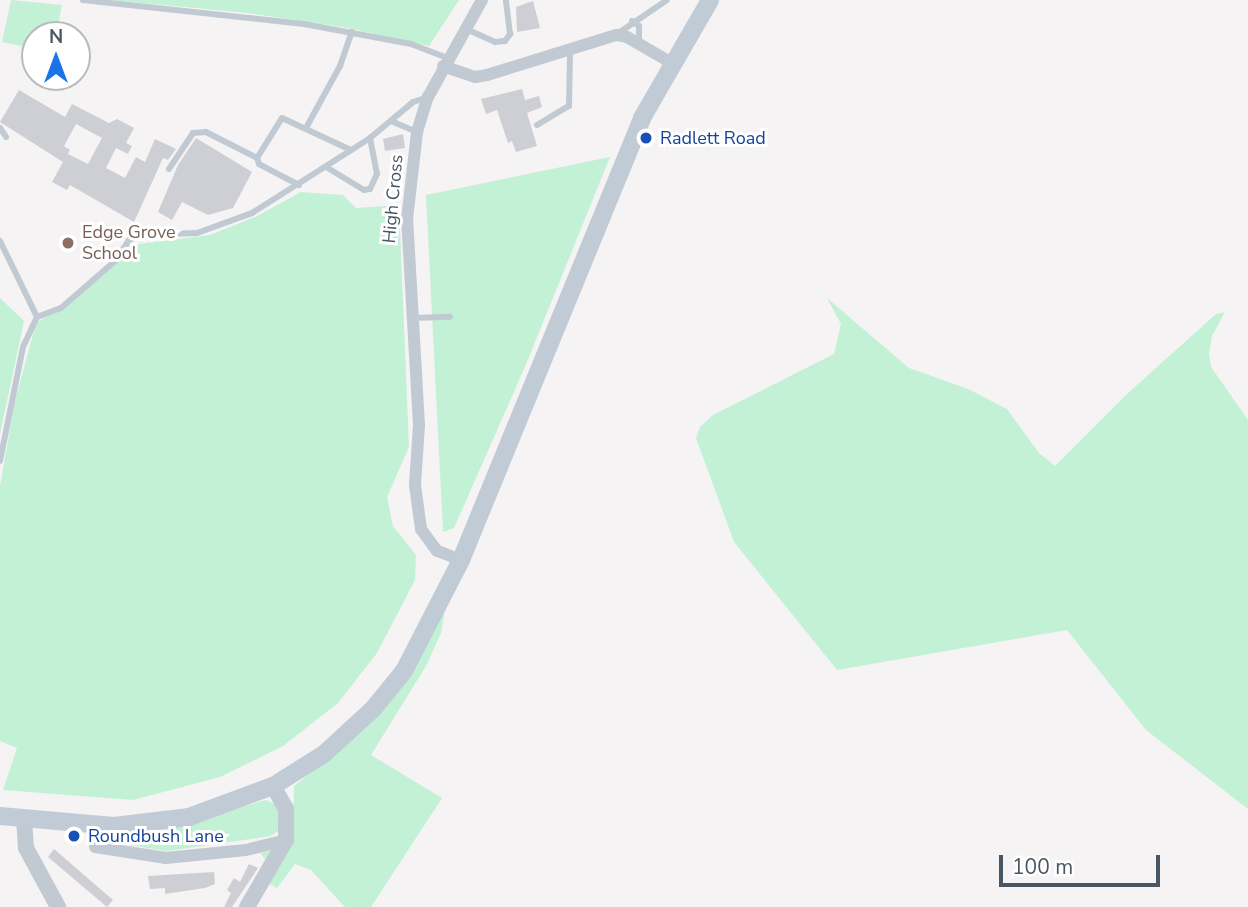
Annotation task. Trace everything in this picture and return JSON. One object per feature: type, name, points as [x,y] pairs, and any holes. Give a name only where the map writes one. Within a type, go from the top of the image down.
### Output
[{"type":"main road","points":[[0,816],[24,820],[148,824],[189,817],[273,786],[324,754],[373,709],[404,671],[461,560],[618,173],[670,62],[710,0]]},
{"type":"street","name":"High Cross","points":[[461,560],[437,551],[421,529],[407,230],[417,132],[428,97],[464,27],[482,0]]},
{"type":"street","points":[[445,62],[475,77],[570,52],[615,35],[639,43],[670,62]]},
{"type":"street","points":[[247,907],[286,840],[286,809],[273,786]]},
{"type":"street","points":[[24,820],[26,848],[58,907]]},
{"type":"street","points":[[94,848],[166,858],[246,850],[286,840]]},
{"type":"lane","points":[[83,0],[352,32],[418,46],[445,62]]},
{"type":"lane","points":[[464,27],[495,42],[505,41],[510,34],[506,0]]},
{"type":"lane","points":[[615,35],[632,21],[667,0]]},
{"type":"lane","points":[[632,21],[639,26],[639,43]]},
{"type":"lane","points":[[306,128],[340,66],[352,32]]},
{"type":"lane","points":[[537,125],[569,106],[570,52]]},
{"type":"lane","points":[[0,461],[23,347],[37,317],[61,308],[115,261],[129,240],[216,228],[299,184],[370,138],[412,102],[428,97]]},
{"type":"lane","points":[[257,158],[282,118],[351,150]]},
{"type":"lane","points":[[391,121],[417,132]]},
{"type":"lane","points":[[0,128],[6,137]]},
{"type":"lane","points":[[169,169],[193,133],[206,132],[257,158],[259,164],[299,184]]},
{"type":"lane","points":[[326,167],[363,190],[370,189],[377,174],[370,138]]},
{"type":"lane","points":[[0,241],[37,317]]},
{"type":"lane","points":[[411,319],[450,317]]},
{"type":"green space","points":[[11,0],[62,5],[59,21],[21,21],[21,46],[2,42]]},
{"type":"green space","points":[[111,0],[459,0],[429,46],[343,27],[247,13]]},
{"type":"green space","points":[[610,157],[527,362],[454,528],[443,532],[426,195]]},
{"type":"green space","points":[[301,192],[343,195],[356,208],[399,205],[409,447],[387,497],[393,526],[416,555],[415,580],[377,653],[338,703],[283,746],[220,777],[133,800],[3,790],[17,748],[0,741],[0,486],[15,401],[36,323],[75,299],[131,245],[210,235],[257,216]]},
{"type":"green space","points":[[0,298],[24,321],[0,434]]},
{"type":"green space","points":[[827,298],[909,368],[968,389],[1007,409],[1039,453],[1055,466],[1127,394],[1216,314],[1225,312],[1212,336],[1209,354],[1211,367],[1248,420],[1248,809],[1146,730],[1067,630],[837,670],[734,542],[696,438],[700,427],[713,415],[834,354],[841,324]]},
{"type":"green space","points":[[445,610],[441,633],[426,666],[371,755],[442,798],[371,907],[345,907],[311,870],[295,864],[277,888],[267,882],[271,866],[260,853],[293,845],[294,786],[350,741],[417,661]]},
{"type":"green space","points":[[266,800],[280,806],[281,829],[271,836],[167,851],[109,842],[104,835],[170,826]]},
{"type":"building","points":[[533,1],[540,28],[517,32],[516,7]]},
{"type":"building","points":[[522,89],[525,100],[539,96],[542,107],[527,113],[537,146],[516,152],[512,141],[508,143],[497,110],[486,114],[481,99]]},
{"type":"building","points":[[19,90],[65,117],[72,104],[109,123],[117,119],[134,128],[126,143],[132,146],[128,154],[116,148],[106,168],[125,178],[136,157],[145,162],[155,139],[176,149],[168,160],[163,158],[134,222],[70,185],[67,190],[52,182],[63,162],[0,122]],"holes":[[[76,124],[102,138],[88,164],[68,154],[70,150],[64,146]]]},
{"type":"building","points":[[403,134],[405,148],[385,151],[383,139]]},
{"type":"building","points":[[196,138],[252,172],[233,208],[208,215],[182,202],[172,220],[158,212],[178,165]]},
{"type":"building","points":[[54,849],[113,900],[107,907],[48,857]]},
{"type":"building","points":[[249,864],[258,868],[232,907],[224,907],[231,893],[227,890],[234,878],[240,882]]},
{"type":"building","points":[[214,872],[215,884],[205,888],[165,894],[165,888],[150,889],[148,876]]},
{"type":"place","name":"Radlett Road","points":[[646,138]]},
{"type":"place","name":"Edge Grove School","points":[[68,243]]},
{"type":"place","name":"Roundbush Lane","points":[[74,836]]}]
